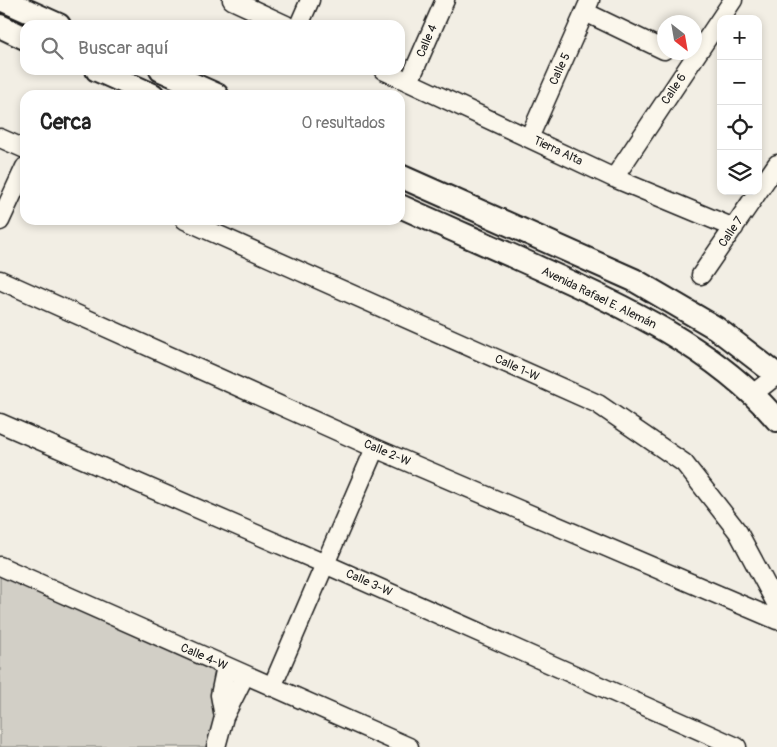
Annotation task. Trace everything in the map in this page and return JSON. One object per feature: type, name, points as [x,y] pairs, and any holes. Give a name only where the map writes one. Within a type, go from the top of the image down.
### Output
[{"type":"main road","points":[[3,0],[48,20]]},
{"type":"main road","points":[[0,26],[20,36]]},
{"type":"main road","points":[[108,75],[142,90]]},
{"type":"main road","points":[[172,75],[206,90]]},
{"type":"main road","points":[[405,178],[634,280],[716,328],[777,375]]},
{"type":"main road","name":"Avenida Rafael E. Alemán","points":[[405,208],[598,295],[650,322],[698,350],[754,394],[777,420]]},
{"type":"street","points":[[232,0],[275,20]]},
{"type":"street","points":[[301,20],[310,0]]},
{"type":"street","name":"Calle 4","points":[[409,82],[445,0]]},
{"type":"street","name":"Calle 6","points":[[614,178],[733,0]]},
{"type":"street","points":[[588,6],[657,46]]},
{"type":"street","name":"Calle 5","points":[[529,138],[588,6]]},
{"type":"street","points":[[687,60],[691,62]]},
{"type":"street","name":"Tierra Alta","points":[[394,75],[614,178],[734,228]]},
{"type":"street","points":[[0,138],[20,147]]},
{"type":"street","name":"Calle 7","points":[[701,275],[777,164]]},
{"type":"street","points":[[0,222],[20,178]]},
{"type":"street","name":"Calle 1-W","points":[[196,225],[598,404],[684,463],[738,532],[777,605]]},
{"type":"street","name":"Calle 2-W","points":[[0,280],[375,448],[777,620]]},
{"type":"street","points":[[754,394],[777,375]]},
{"type":"street","name":"Calle 3-W","points":[[0,423],[325,564],[737,747]]},
{"type":"street","points":[[272,687],[375,448]]},
{"type":"street","name":"Calle 4-W","points":[[0,566],[409,747]]},
{"type":"street","points":[[224,717],[220,695],[226,666]]},
{"type":"street","points":[[216,747],[224,717],[245,675]]},
{"type":"shaded area","points":[[0,565],[221,664],[210,747],[0,747]]}]
